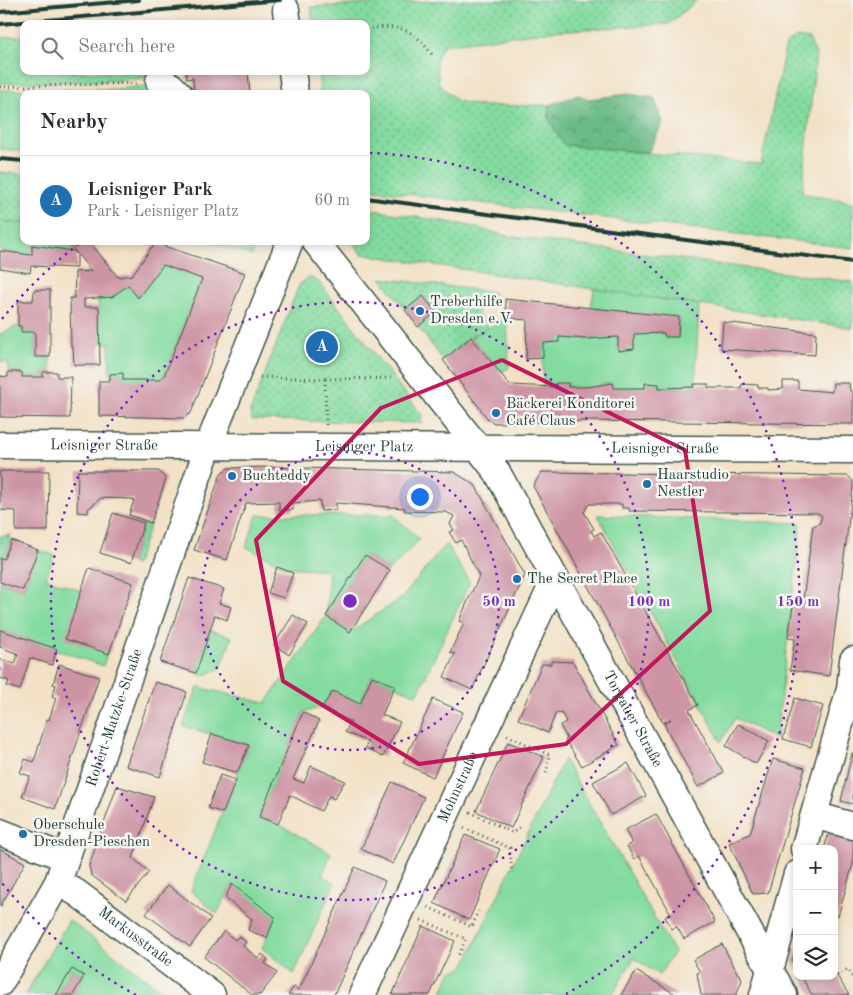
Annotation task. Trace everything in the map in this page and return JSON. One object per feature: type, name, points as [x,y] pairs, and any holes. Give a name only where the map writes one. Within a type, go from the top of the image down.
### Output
[{"type":"street","points":[[293,75],[294,90]]},
{"type":"street","points":[[209,444],[288,245]]},
{"type":"street","points":[[318,245],[476,447]]},
{"type":"street","name":"Leisniger Straße","points":[[0,445],[209,444]]},
{"type":"street","name":"Leisniger Platz","points":[[209,444],[476,447]]},
{"type":"street","name":"Robert-Matzke-Straße","points":[[0,983],[58,882],[209,444]]},
{"type":"street","name":"Leisniger Straße","points":[[476,447],[853,450]]},
{"type":"street","name":"Torgauer Straße","points":[[476,447],[496,472],[555,579],[767,983],[784,995]]},
{"type":"street","name":"Mohnstraße","points":[[362,995],[555,579]]},
{"type":"street","points":[[805,845],[850,689],[853,660]]},
{"type":"street","points":[[814,815],[853,826]]},
{"type":"street","points":[[0,832],[66,858]]},
{"type":"street","name":"Markusstraße","points":[[58,882],[77,893],[183,986],[212,995]]},
{"type":"street","points":[[767,983],[793,889]]},
{"type":"path","points":[[370,28],[392,26],[411,31],[423,41],[433,56]]},
{"type":"path","points":[[0,87],[115,86],[169,88]]},
{"type":"path","points":[[237,376],[423,378]]},
{"type":"path","points":[[325,378],[327,446]]},
{"type":"path","points":[[487,726],[550,755],[546,775]]},
{"type":"path","points":[[447,811],[513,833],[520,827]]},
{"type":"path","points":[[447,811],[510,848],[512,873]]},
{"type":"path","points":[[404,904],[472,926],[478,911]]},
{"type":"path","points":[[404,904],[466,939],[458,956]]},
{"type":"path","points":[[838,974],[848,969],[853,978]]},
{"type":"highlighted area","points":[[502,360],[685,450],[710,611],[566,744],[419,764],[283,681],[256,540],[381,408]]},
{"type":"green space","points":[[449,0],[697,0],[669,24],[552,31],[443,45],[436,61],[439,84],[457,101],[480,106],[549,105],[549,120],[565,145],[761,164],[786,44],[797,37],[809,39],[816,54],[802,193],[853,202],[853,248],[370,189],[370,90],[320,90],[318,75],[370,75],[370,20],[313,20],[311,7]]},
{"type":"green space","points":[[20,36],[20,75],[168,75],[116,81],[0,83],[0,38]]},
{"type":"green space","points":[[155,85],[156,90],[20,90],[20,151],[0,149],[0,90],[115,89]]},
{"type":"green space","points":[[628,94],[654,98],[663,122],[648,153],[564,145],[549,120],[549,105],[578,95],[588,99]]},
{"type":"green space","points":[[0,172],[20,174],[20,224],[0,221]]},
{"type":"green space","points":[[370,210],[461,224],[508,236],[853,282],[853,328],[361,254],[355,245],[370,245]]},
{"type":"green space","points":[[0,221],[20,224],[20,245],[70,245],[75,251],[32,255],[0,251]]},
{"type":"green space","points":[[221,245],[256,245],[252,256]]},
{"type":"green space","points":[[163,265],[202,279],[164,376],[159,380],[123,380],[122,373],[110,374],[109,343],[100,343],[98,298],[112,297],[128,285],[138,297]]},
{"type":"green space","points":[[309,277],[319,282],[422,415],[421,423],[252,420],[250,412],[299,285]]},
{"type":"green space","points":[[381,278],[493,292],[492,301],[476,312],[488,328],[471,337],[443,360],[418,327],[435,312],[406,310]]},
{"type":"green space","points":[[594,289],[699,305],[695,387],[659,388],[659,384],[646,383],[645,388],[614,388],[613,383],[601,384],[601,387],[568,387],[568,383],[543,387],[543,343],[559,342],[559,337],[586,339],[618,337],[618,351],[634,334],[664,333],[665,337],[678,337],[679,318],[591,308]]},
{"type":"green space","points":[[507,318],[509,368],[501,372],[471,337]]},
{"type":"green space","points":[[21,326],[21,332],[35,332],[35,357],[50,357],[51,372],[43,372],[43,377],[22,377],[22,372],[8,372],[8,362],[0,362],[0,334]]},
{"type":"green space","points":[[257,515],[393,515],[420,539],[390,570],[365,555],[326,616],[329,570],[286,567],[246,547]]},
{"type":"green space","points":[[598,515],[801,523],[776,739],[735,718],[721,742]]},
{"type":"green space","points":[[144,523],[150,525],[136,565],[131,563]]},
{"type":"green space","points":[[11,535],[4,559],[0,558],[0,536]]},
{"type":"green space","points":[[446,544],[470,582],[417,695],[372,676],[360,704],[333,691],[322,707],[303,713],[259,817],[278,824],[331,853],[322,876],[335,882],[294,974],[262,948],[275,917],[232,884],[217,914],[191,891],[249,745],[183,726],[198,687],[266,703],[326,616],[350,632],[402,598]]},
{"type":"green space","points":[[38,550],[54,555],[46,578],[82,591],[107,653],[103,666],[0,630],[0,582],[23,590]]},
{"type":"green space","points":[[210,630],[232,637],[221,668],[203,676],[196,673]]},
{"type":"green space","points":[[564,759],[674,952],[659,975],[634,958],[612,995],[441,995],[450,972],[463,968]]},
{"type":"green space","points":[[69,920],[167,995],[73,995],[84,976],[72,969],[56,995],[25,995]]},
{"type":"building","points":[[186,75],[248,75],[250,90],[194,90],[193,78],[187,79]]},
{"type":"building","points":[[32,245],[74,251],[77,254],[77,268],[31,266],[30,273],[0,268],[0,251],[32,255]]},
{"type":"building","points":[[70,245],[92,245],[118,277],[132,275],[154,245],[161,245],[245,273],[191,413],[184,418],[99,416],[99,381],[110,381],[110,374],[123,373],[123,380],[159,380],[164,376],[202,279],[163,265],[138,298],[128,285],[112,297],[84,299],[84,307],[99,307],[100,365],[74,365],[73,347],[71,347],[70,298],[74,298],[75,272],[91,271]]},
{"type":"building","points":[[34,290],[50,290],[50,357],[35,357],[35,332],[21,332],[21,326],[18,326],[18,301],[33,301]]},
{"type":"building","name":"Treberhilfe Dresden e.V.","points":[[423,296],[436,312],[418,327],[405,310]]},
{"type":"building","points":[[505,299],[679,317],[678,337],[665,337],[664,333],[634,334],[634,349],[618,351],[618,337],[586,339],[559,337],[559,342],[543,343],[543,358],[526,359],[527,320],[507,318]]},
{"type":"building","points":[[723,322],[816,333],[815,355],[721,349]]},
{"type":"building","points":[[471,337],[510,385],[556,387],[556,383],[568,383],[568,387],[587,387],[613,383],[614,388],[645,388],[645,383],[659,384],[659,388],[695,387],[694,384],[708,384],[708,388],[741,388],[742,384],[758,385],[758,388],[768,388],[768,390],[783,389],[783,381],[798,381],[798,389],[832,392],[833,383],[849,383],[850,391],[853,391],[853,424],[587,421],[494,423],[488,419],[443,360]]},
{"type":"building","points":[[8,372],[22,372],[22,377],[43,377],[43,372],[57,372],[57,377],[71,377],[70,418],[0,417],[0,376],[8,377]]},
{"type":"building","points":[[264,467],[454,472],[475,485],[525,575],[472,690],[444,677],[455,654],[450,652],[464,623],[459,621],[479,576],[461,540],[456,543],[449,532],[454,530],[450,524],[454,516],[446,512],[404,511],[405,508],[336,503],[336,510],[321,511],[320,501],[293,503],[293,510],[279,510],[279,502],[246,503],[227,560],[194,550],[221,473],[228,468]]},
{"type":"building","points":[[0,471],[49,471],[48,531],[16,531],[16,511],[0,510]]},
{"type":"building","points":[[78,471],[159,471],[166,479],[151,523],[129,515],[134,500],[131,499],[101,498],[88,509],[88,513],[77,512]]},
{"type":"building","points":[[542,472],[848,476],[853,481],[853,487],[829,676],[790,670],[795,639],[788,638],[793,606],[798,606],[799,599],[803,600],[813,526],[820,523],[822,516],[818,513],[629,511],[629,508],[622,508],[622,504],[589,504],[584,512],[594,529],[591,531],[594,536],[601,532],[698,705],[689,710],[724,773],[698,787],[664,724],[671,719],[663,723],[533,486]]},
{"type":"building","points":[[113,513],[144,523],[131,563],[100,553]]},
{"type":"building","points":[[11,540],[38,550],[23,590],[0,582],[0,558],[4,559]]},
{"type":"building","points":[[365,555],[390,570],[350,632],[326,616]]},
{"type":"building","points":[[277,567],[293,573],[284,598],[268,593]]},
{"type":"building","points":[[89,568],[133,583],[109,654],[65,639]]},
{"type":"building","points":[[189,578],[224,589],[219,603],[231,607],[227,620],[215,615],[196,673],[160,662]]},
{"type":"building","points":[[293,615],[308,624],[289,655],[274,645]]},
{"type":"building","points":[[0,630],[57,649],[52,665],[30,658],[20,690],[7,686],[9,681],[0,678],[0,659],[15,664],[18,654],[0,647]]},
{"type":"building","points":[[551,661],[573,662],[619,745],[582,766],[565,740],[567,739],[560,725],[566,722],[562,714],[556,712],[548,733],[518,719],[542,664],[551,664]]},
{"type":"building","points":[[59,664],[99,677],[55,809],[22,797],[30,776],[20,773],[25,759],[34,762],[47,719],[49,720],[56,698],[52,696],[56,685],[53,684]]},
{"type":"building","points":[[372,676],[395,686],[382,715],[400,722],[383,757],[365,748],[368,742],[345,732],[351,722],[322,707],[333,691],[360,704]]},
{"type":"building","points":[[155,682],[187,692],[160,777],[126,766]]},
{"type":"building","points":[[795,698],[823,706],[811,747],[783,739]]},
{"type":"building","points":[[433,699],[463,712],[433,777],[403,763]]},
{"type":"building","points":[[303,712],[319,721],[293,779],[304,783],[311,766],[345,781],[334,799],[329,796],[321,811],[290,795],[278,824],[259,817]]},
{"type":"building","points":[[738,724],[769,741],[756,764],[726,746]]},
{"type":"building","points":[[212,734],[249,745],[237,773],[202,762]]},
{"type":"building","points":[[508,742],[544,757],[511,828],[476,811]]},
{"type":"building","points":[[853,753],[853,804],[841,801]]},
{"type":"building","points":[[773,759],[805,768],[768,893],[753,894],[729,843],[750,834]]},
{"type":"building","points":[[628,763],[646,796],[611,815],[593,782]]},
{"type":"building","points":[[220,775],[236,780],[223,813],[208,808]]},
{"type":"building","points":[[392,782],[424,797],[393,864],[361,849]]},
{"type":"building","points":[[117,786],[154,797],[133,858],[149,872],[126,901],[91,875],[89,866]]},
{"type":"building","points":[[656,814],[715,922],[684,939],[677,927],[672,929],[665,917],[671,914],[639,856],[634,859],[627,846],[632,843],[625,830]]},
{"type":"building","points":[[831,826],[853,833],[853,864],[838,916],[838,845],[825,845]]},
{"type":"building","points":[[465,835],[500,849],[469,920],[434,903]]},
{"type":"building","points":[[0,849],[25,863],[0,907]]},
{"type":"building","points":[[355,867],[385,881],[334,995],[288,995],[294,987],[299,990]]},
{"type":"building","points":[[232,884],[275,917],[267,938],[248,930],[252,919],[225,898]]},
{"type":"building","points":[[168,885],[211,918],[190,947],[146,914]]},
{"type":"building","points":[[423,926],[455,941],[430,995],[392,995]]},
{"type":"building","points":[[224,931],[235,940],[239,936],[246,942],[243,946],[258,958],[262,954],[268,959],[265,963],[277,973],[260,995],[252,995],[204,957]]},
{"type":"building","points":[[722,944],[742,980],[736,995],[701,995],[697,973],[700,972],[693,960]]},
{"type":"building","points":[[72,969],[84,976],[73,995],[56,995]]},
{"type":"building","points":[[636,971],[677,995],[621,995]]},
{"type":"building","points":[[838,977],[849,995],[812,995],[803,980],[838,980]]},
{"type":"railway","points":[[0,12],[139,0]]},
{"type":"railway","points":[[47,20],[280,0]]},
{"type":"railway","points":[[0,24],[20,22]]},
{"type":"railway","points":[[0,159],[20,161]]},
{"type":"railway","points":[[370,199],[853,262]]},
{"type":"place","name":"Treberhilfe Dresden e.V.","points":[[420,311]]},
{"type":"place","name":"Leisniger Park","points":[[322,347]]},
{"type":"place","name":"Bäckerei Konditorei Café Claus","points":[[496,413]]},
{"type":"place","name":"Buchteddy","points":[[232,476]]},
{"type":"place","name":"Haarstudio Nestler","points":[[647,484]]},
{"type":"place","name":"The Secret Place","points":[[517,579]]},
{"type":"place","name":"Oberschule Dresden-Pieschen","points":[[23,834]]}]
